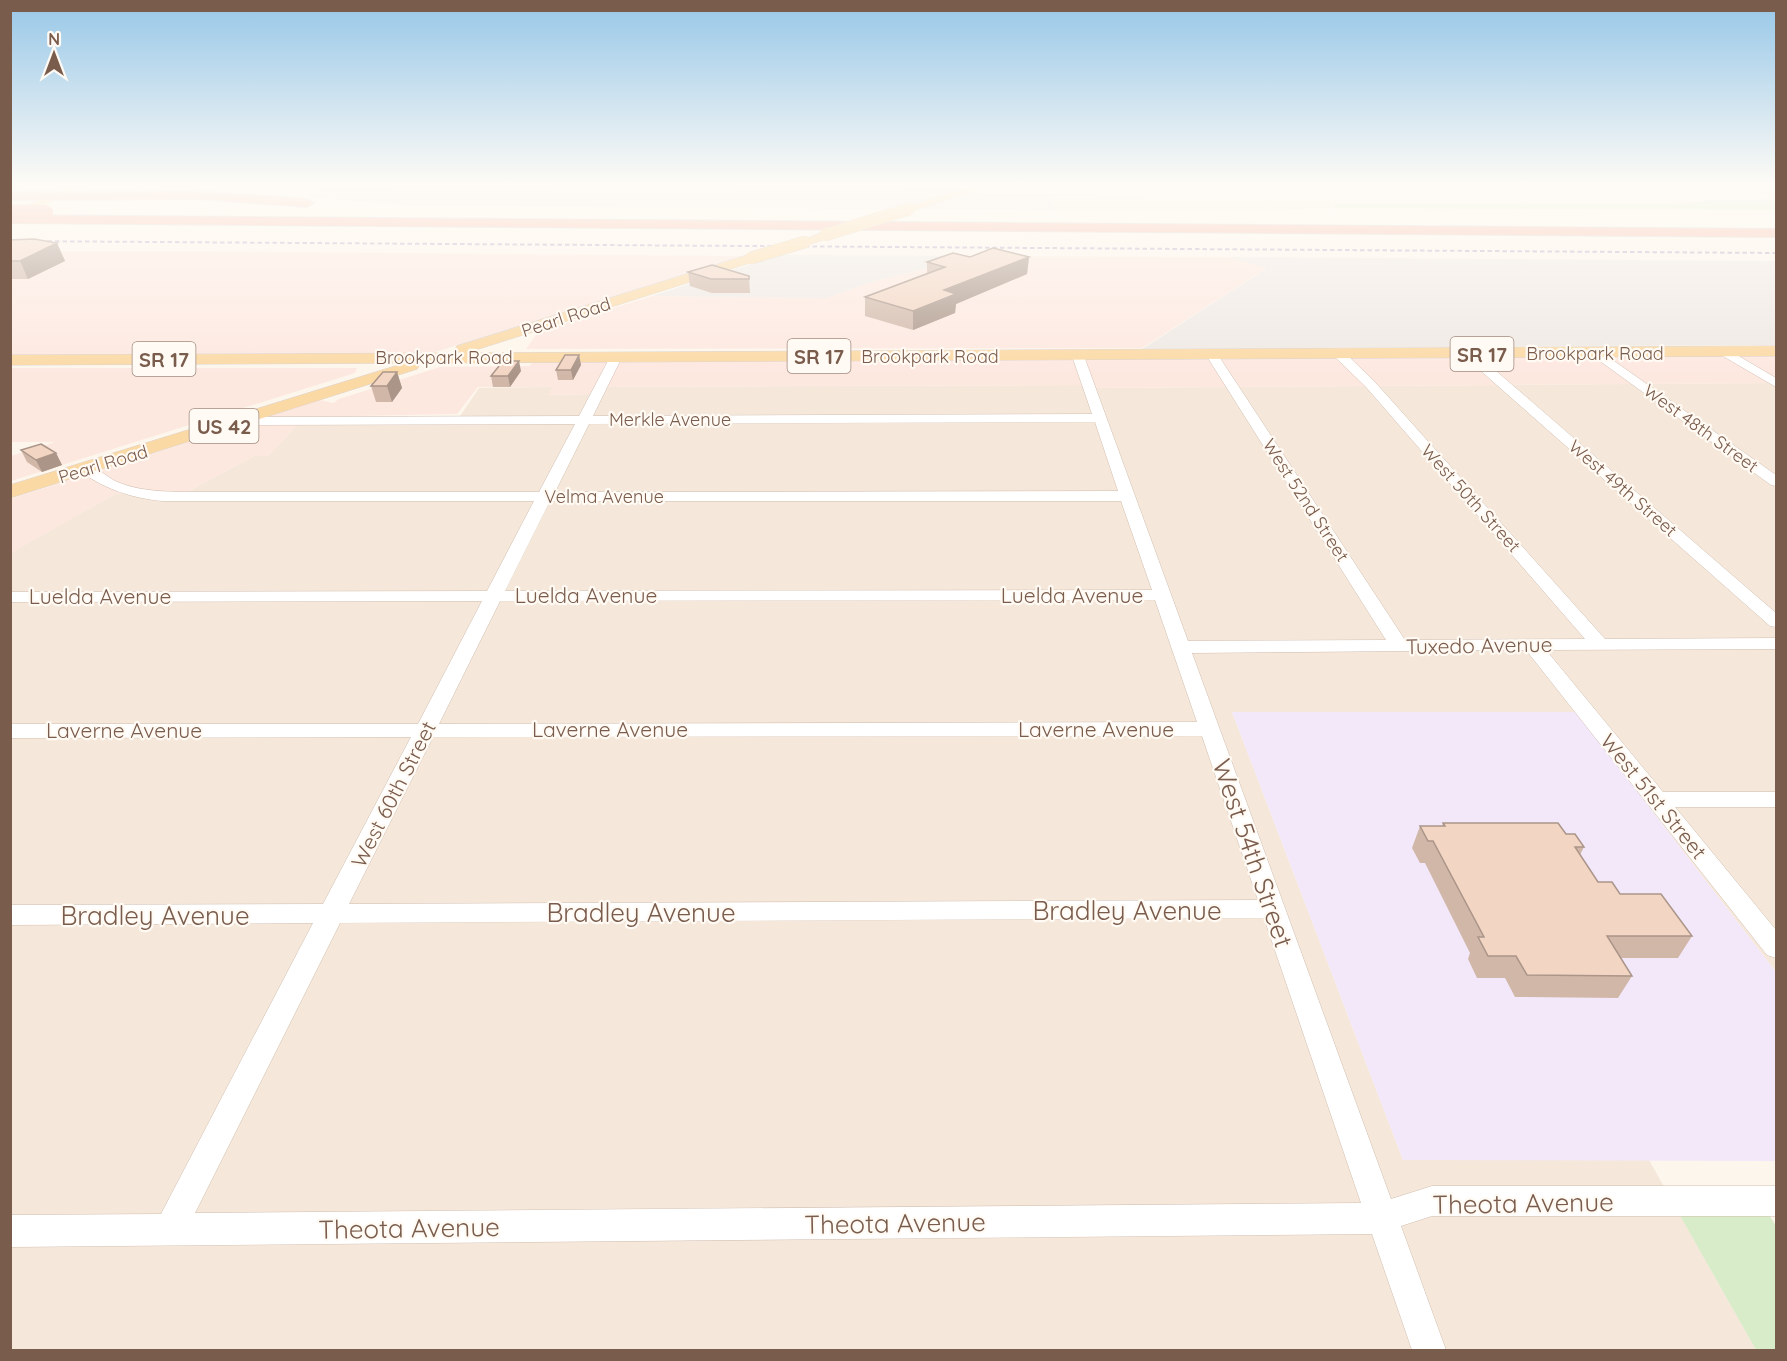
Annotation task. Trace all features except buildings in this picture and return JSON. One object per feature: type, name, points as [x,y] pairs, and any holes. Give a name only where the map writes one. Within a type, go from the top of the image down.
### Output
[{"type":"main road","name":"Pearl Road","points":[[10,492],[782,249]]},
{"type":"main road","name":"Brookpark Road","points":[[10,360],[1776,351]]},
{"type":"street","name":"West 48th Street","points":[[1597,352],[1776,482]]},
{"type":"street","points":[[1725,352],[1776,383]]},
{"type":"street","name":"West 49th Street","points":[[1469,354],[1776,622]]},
{"type":"street","name":"West 52nd Street","points":[[1212,355],[1399,645]]},
{"type":"street","name":"West 50th Street","points":[[1340,355],[1370,384],[1599,644]]},
{"type":"street","name":"West 54th Street","points":[[1078,356],[1238,806],[1380,1218],[1429,1350]]},
{"type":"street","name":"West 60th Street","points":[[169,1231],[616,357]]},
{"type":"street","name":"Merkle Avenue","points":[[240,421],[1100,418]]},
{"type":"street","name":"Velma Avenue","points":[[86,469],[120,490],[154,496],[1128,496]]},
{"type":"street","name":"Luelda Avenue","points":[[10,597],[1162,595]]},
{"type":"street","name":"Tuxedo Avenue","points":[[1182,647],[1776,643]]},
{"type":"street","name":"West 51st Street","points":[[1531,644],[1776,948]]},
{"type":"street","name":"Laverne Avenue","points":[[10,731],[1210,729]]},
{"type":"street","points":[[1657,800],[1776,799]]},
{"type":"street","name":"Bradley Avenue","points":[[10,915],[1272,909]]},
{"type":"street","name":"Theota Avenue","points":[[10,1231],[1380,1218],[1432,1201],[1776,1202]]},
{"type":"shaded area","points":[[11,251],[744,256],[432,353],[11,355]]},
{"type":"shaded area","points":[[779,255],[977,256],[871,282],[827,298],[652,296]]},
{"type":"shaded area","points":[[977,256],[1228,257],[1268,267],[1142,348],[526,349],[538,332],[652,296],[827,298],[871,282]]},
{"type":"shaded area","points":[[1228,257],[1776,261],[1776,345],[1142,349],[1267,268]]},
{"type":"shaded area","points":[[1776,354],[1776,383],[1096,388],[1079,385],[596,387],[590,394],[548,395],[553,387],[478,387],[457,414],[305,417],[268,456],[254,456],[185,493],[115,494],[11,553],[10,499],[320,400],[333,403],[339,399],[440,367],[530,366],[532,362]]},
{"type":"shaded area","points":[[11,368],[357,368],[355,373],[11,481],[11,456],[55,442],[11,442]]},
{"type":"shaded area","points":[[1776,383],[1776,972],[1576,712],[1232,712],[1403,1160],[1649,1160],[1756,1350],[11,1350],[10,553],[115,494],[185,493],[254,456],[268,456],[299,423],[456,422],[479,388],[553,387],[549,395],[590,394],[596,387],[1079,385],[1096,388]]},
{"type":"shaded area","points":[[1232,712],[1576,712],[1776,972],[1776,1161],[1403,1160]]},
{"type":"green space","points":[[1678,1212],[1768,1213],[1776,1226],[1776,1350],[1756,1350]]},
{"type":"railway","points":[[1116,249],[1776,253]]}]
